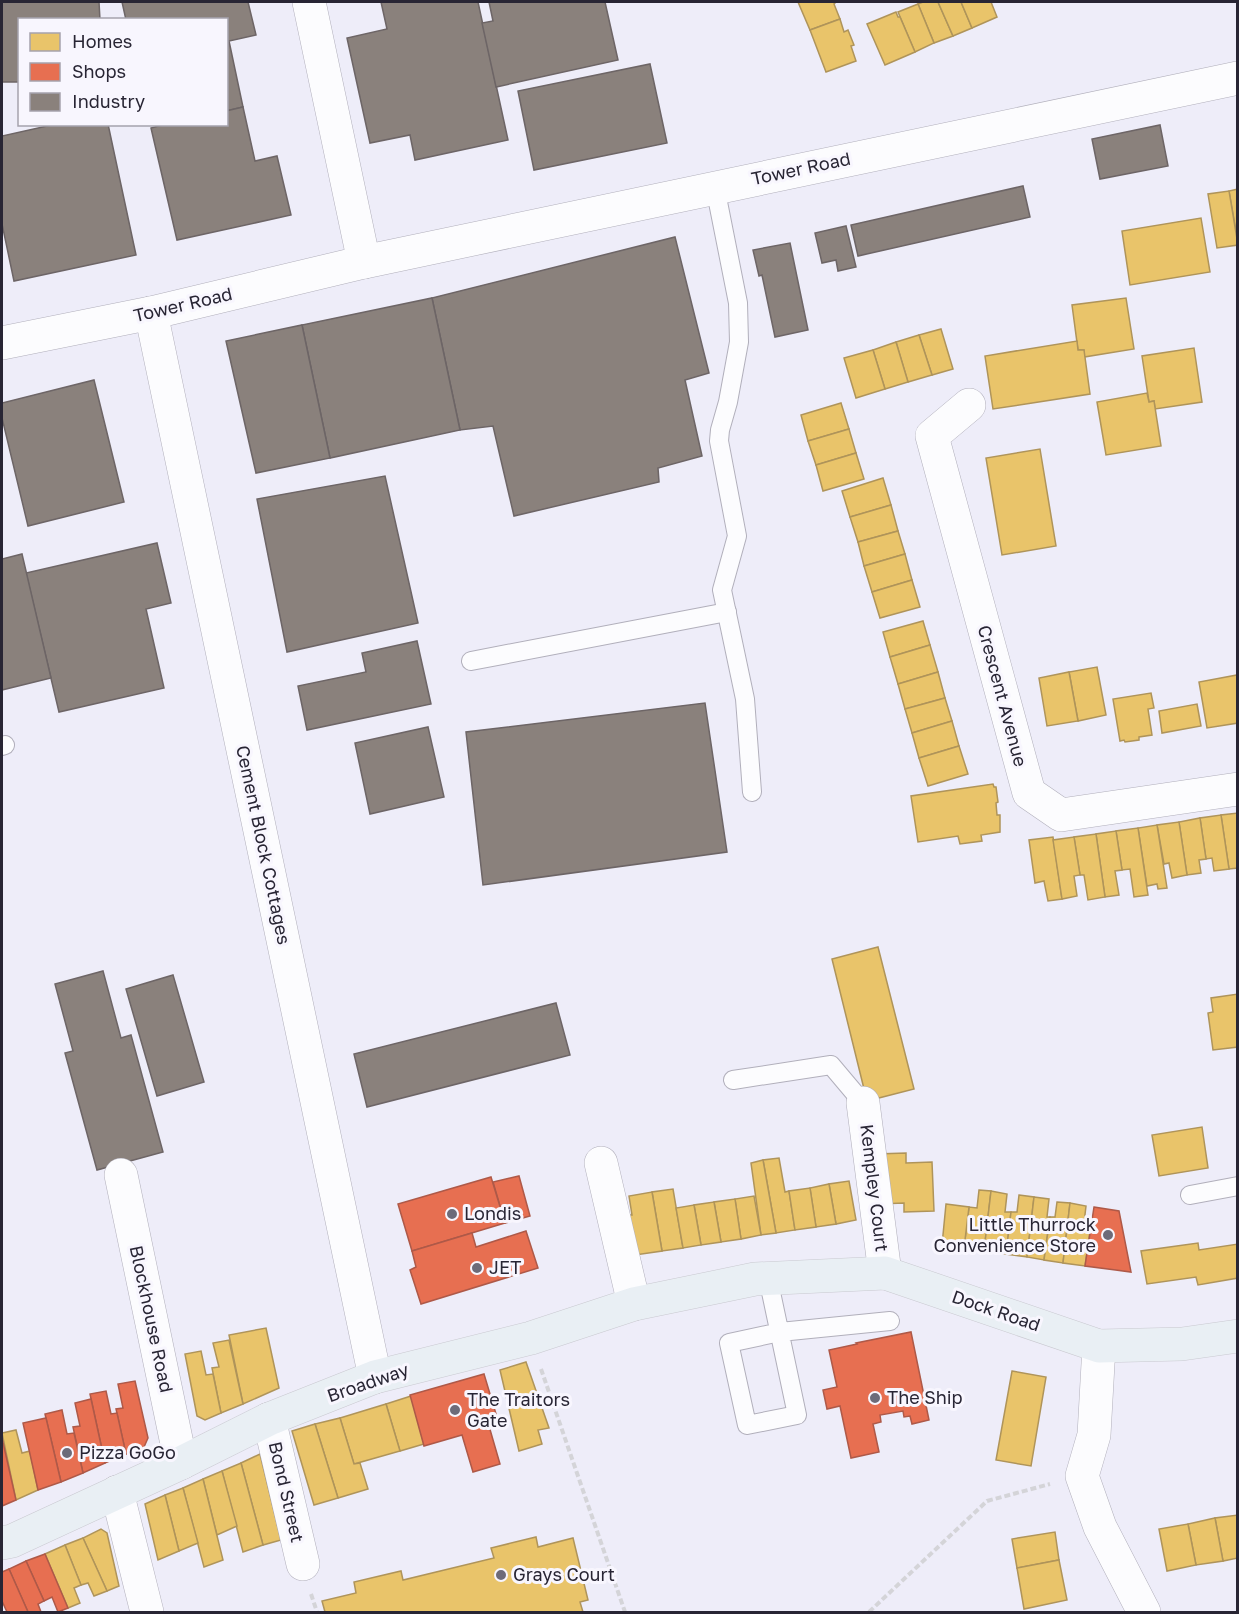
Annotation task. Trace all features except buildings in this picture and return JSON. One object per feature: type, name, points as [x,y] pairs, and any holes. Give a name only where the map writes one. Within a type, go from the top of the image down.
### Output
[{"type":"main road","name":"Dock Road","points":[[762,1279],[885,1273],[1099,1346],[1182,1344],[1238,1336]]},
{"type":"main road","name":"Broadway","points":[[2,1543],[12,1541],[181,1463],[269,1419],[375,1377],[531,1338],[634,1304],[762,1279]]},
{"type":"street","points":[[309,2],[364,262]]},
{"type":"street","name":"Tower Road","points":[[2,343],[152,313],[364,262],[1238,78]]},
{"type":"street","name":"Cement Block Cottages","points":[[152,313],[375,1377]]},
{"type":"street","name":"Crescent Avenue","points":[[969,405],[932,436],[1029,793],[1061,815],[1238,789]]},
{"type":"street","name":"Kempley Court","points":[[863,1103],[885,1273]]},
{"type":"street","points":[[601,1163],[634,1304]]},
{"type":"street","name":"Blockhouse Road","points":[[121,1175],[181,1463]]},
{"type":"street","points":[[1099,1346],[1094,1435],[1083,1476],[1100,1527],[1144,1612]]},
{"type":"street","name":"Bond Street","points":[[269,1419],[303,1564]]},
{"type":"street","points":[[117,1492],[147,1612]]},
{"type":"lane","points":[[715,187],[738,303],[739,342],[719,441],[737,536],[722,590],[745,699],[752,792]]},
{"type":"lane","points":[[471,661],[727,612]]},
{"type":"lane","points":[[733,1080],[831,1065],[863,1103]]},
{"type":"lane","points":[[1190,1195],[1238,1186]]},
{"type":"lane","points":[[762,1279],[780,1332],[797,1414],[747,1425],[729,1343],[780,1332],[890,1321]]},
{"type":"path","points":[[531,1338],[625,1612]]},
{"type":"path","points":[[869,1612],[987,1501],[1083,1476]]},
{"type":"place","name":"Londis","points":[[452,1214]]},
{"type":"place","name":"Little Thurrock Convenience Store","points":[[1108,1235]]},
{"type":"place","name":"JET","points":[[477,1268]]},
{"type":"place","name":"The Ship","points":[[875,1398]]},
{"type":"place","name":"The Traitors Gate","points":[[455,1410]]},
{"type":"place","name":"Pizza GoGo","points":[[67,1453]]},
{"type":"place","name":"Grays Court","points":[[501,1575]]}]
